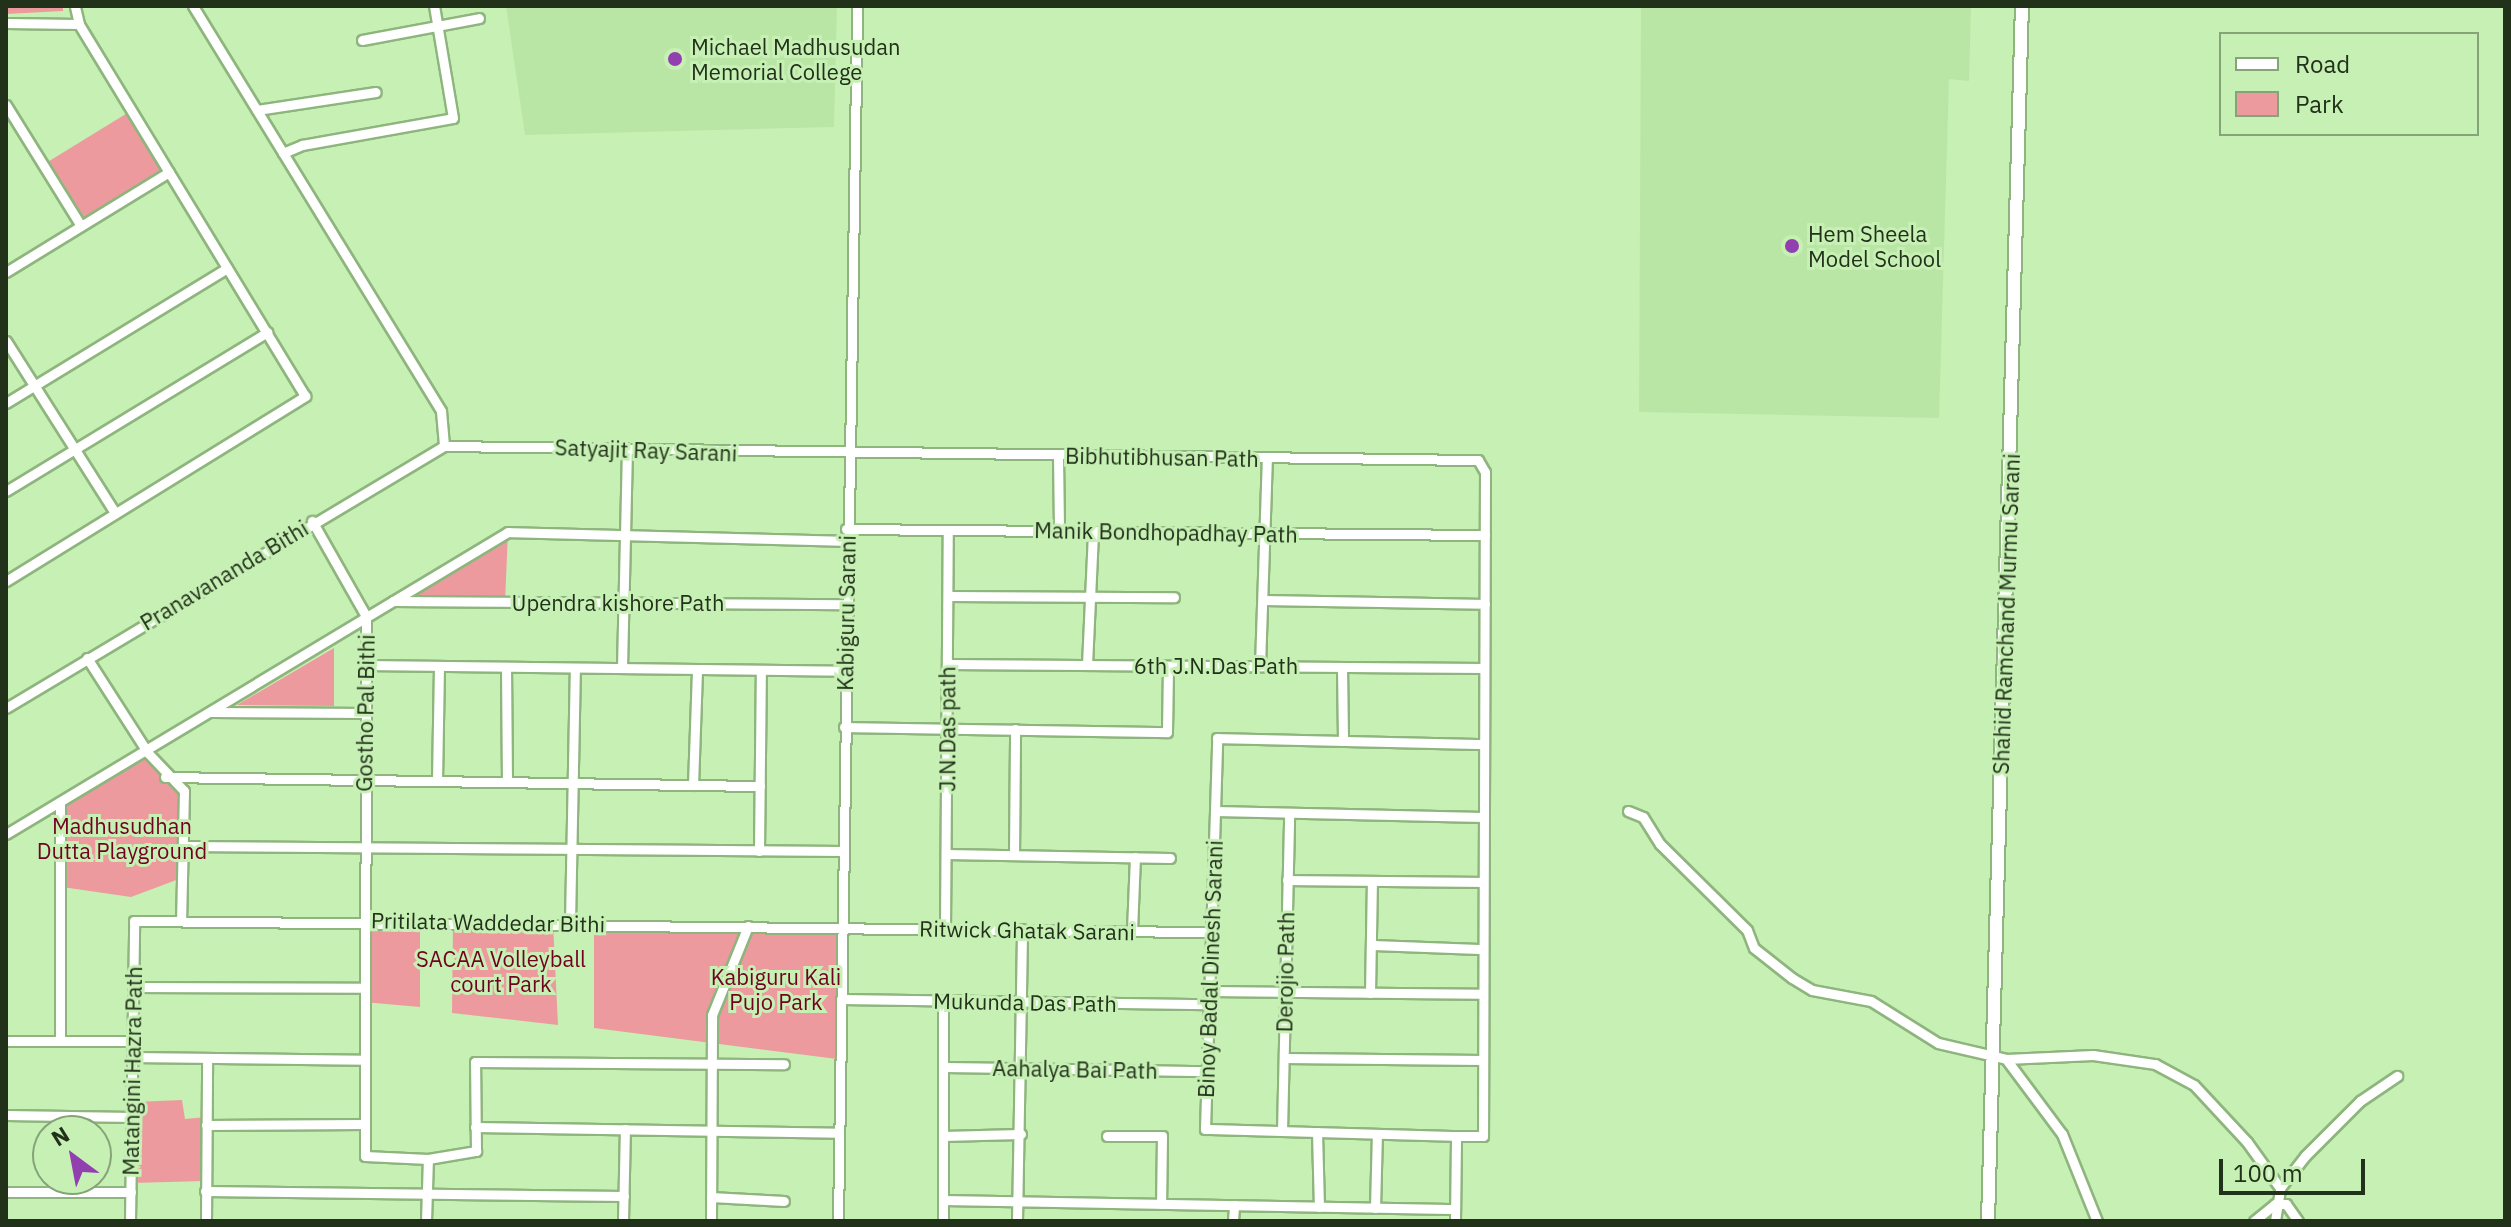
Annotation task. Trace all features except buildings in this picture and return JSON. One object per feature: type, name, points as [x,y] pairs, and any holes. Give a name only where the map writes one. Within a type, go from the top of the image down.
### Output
[{"type":"street","points":[[6,581],[305,396],[79,24],[75,6]]},
{"type":"street","points":[[193,6],[441,411],[444,446]]},
{"type":"street","points":[[283,153],[453,118],[434,6]]},
{"type":"street","name":"Kabiguru Sarani","points":[[838,1221],[847,455],[857,6]]},
{"type":"street","name":"Shahid Ramchand Murmu Sarani","points":[[1988,1221],[2022,6]]},
{"type":"street","points":[[362,40],[479,18]]},
{"type":"street","points":[[6,23],[79,24]]},
{"type":"street","points":[[257,110],[376,92]]},
{"type":"street","points":[[6,105],[81,226]]},
{"type":"street","points":[[6,272],[169,172]]},
{"type":"street","points":[[6,403],[227,268]]},
{"type":"street","points":[[6,491],[267,332]]},
{"type":"street","points":[[6,341],[115,513]]},
{"type":"street","name":"Satyajit Ray Sarani","points":[[444,446],[847,455]]},
{"type":"street","name":"Pranavananda Bithi","points":[[6,708],[312,521],[444,446]]},
{"type":"street","points":[[622,668],[627,450]]},
{"type":"street","name":"Bibhutibhusan Path","points":[[847,455],[1478,460],[1485,472],[1485,535]]},
{"type":"street","points":[[1058,456],[1059,531]]},
{"type":"street","points":[[1260,666],[1267,458]]},
{"type":"street","name":"Gostho Pal Bithi","points":[[312,521],[366,616],[363,919],[365,1156],[428,1159]]},
{"type":"street","name":"Manik Bondhopadhay Path","points":[[846,529],[1485,535]]},
{"type":"street","name":"J.N.Das path","points":[[945,929],[948,530]]},
{"type":"street","points":[[1087,665],[1093,531]]},
{"type":"street","points":[[6,834],[508,532],[846,541]]},
{"type":"street","points":[[1455,1221],[1456,1136],[1483,1136],[1481,949],[1485,535]]},
{"type":"street","points":[[948,596],[1174,597]]},
{"type":"street","points":[[1263,600],[1485,604]]},
{"type":"street","name":"Upendra kishore Path","points":[[391,601],[846,604]]},
{"type":"street","points":[[87,658],[165,777],[184,791],[181,920]]},
{"type":"street","name":"6th J.N.Das Path","points":[[947,664],[1484,668]]},
{"type":"street","points":[[365,665],[845,671]]},
{"type":"street","points":[[437,781],[439,666]]},
{"type":"street","points":[[844,727],[1167,732],[1168,666]]},
{"type":"street","points":[[506,667],[507,782]]},
{"type":"street","points":[[1342,667],[1343,741]]},
{"type":"street","points":[[570,923],[575,668]]},
{"type":"street","points":[[693,785],[697,669]]},
{"type":"street","points":[[759,851],[761,670]]},
{"type":"street","points":[[210,712],[365,713]]},
{"type":"street","points":[[1014,855],[1015,729]]},
{"type":"street","name":"Binoy Badal Dinesh Sarani","points":[[1456,1136],[1205,1129],[1217,738],[1484,744]]},
{"type":"street","points":[[165,777],[760,786]]},
{"type":"street","points":[[60,802],[60,1041]]},
{"type":"street","points":[[1215,811],[1483,817]]},
{"type":"street","points":[[1628,811],[1643,817],[1660,844],[1747,930],[1754,948],[1812,990],[1871,1001],[1925,1038],[2006,1059],[2093,1055],[2155,1064],[2194,1085],[2247,1142],[2280,1188]]},
{"type":"street","name":"Derojio Path","points":[[1282,1131],[1289,813]]},
{"type":"street","points":[[183,846],[843,851]]},
{"type":"street","points":[[946,854],[1170,858]]},
{"type":"street","points":[[1132,931],[1135,857]]},
{"type":"street","points":[[1287,880],[1482,882]]},
{"type":"street","points":[[1370,993],[1372,881]]},
{"type":"street","name":"Pritilata Waddedar Bithi","points":[[134,921],[363,919],[842,927]]},
{"type":"street","name":"Matangini Hazra Path","points":[[130,1221],[134,921]]},
{"type":"street","points":[[711,1221],[712,1015],[748,926]]},
{"type":"street","name":"Ritwick Ghatak Sarani","points":[[842,927],[1211,932]]},
{"type":"street","points":[[1017,1221],[1021,1134],[1022,929]]},
{"type":"street","points":[[1371,945],[1481,949]]},
{"type":"street","points":[[133,987],[363,988]]},
{"type":"street","points":[[1209,991],[1481,994]]},
{"type":"street","name":"Mukunda Das Path","points":[[841,999],[1209,1004]]},
{"type":"street","points":[[943,1001],[943,1221]]},
{"type":"street","points":[[6,1041],[133,1041]]},
{"type":"street","points":[[132,1057],[364,1060]]},
{"type":"street","points":[[206,1221],[207,1058]]},
{"type":"street","points":[[1284,1058],[1482,1060]]},
{"type":"street","points":[[2006,1059],[2062,1134],[2097,1221]]},
{"type":"street","points":[[426,1221],[428,1159],[476,1151],[475,1062],[784,1064]]},
{"type":"street","name":"Aahalya Bai Path","points":[[943,1067],[1207,1071]]},
{"type":"street","points":[[2275,1221],[2275,1204],[2280,1188],[2360,1101],[2397,1076]]},
{"type":"street","points":[[6,1115],[132,1117]]},
{"type":"street","points":[[206,1125],[364,1124]]},
{"type":"street","points":[[475,1127],[839,1133]]},
{"type":"street","points":[[623,1221],[625,1129]]},
{"type":"street","points":[[1317,1132],[1319,1207]]},
{"type":"street","points":[[943,1136],[1021,1134]]},
{"type":"street","points":[[1375,1208],[1377,1134]]},
{"type":"street","points":[[1107,1136],[1162,1136],[1161,1204]]},
{"type":"street","points":[[205,1191],[624,1196]]},
{"type":"street","points":[[6,1192],[131,1192]]},
{"type":"street","points":[[711,1197],[784,1201]]},
{"type":"street","points":[[943,1200],[1455,1209]]},
{"type":"street","points":[[2254,1221],[2275,1204],[2286,1204],[2298,1221]]},
{"type":"street","points":[[1233,1221],[1234,1205]]},
{"type":"shaded area","name":"Michael Madhusudan Memorial College","points":[[506,6],[837,6],[834,127],[525,135]]},
{"type":"shaded area","name":"Hem Sheela Model School","points":[[1641,6],[1971,6],[1969,81],[1949,79],[1939,418],[1639,412]]},
{"type":"green space","points":[[6,6],[63,6],[63,11],[6,14]]},
{"type":"green space","points":[[129,112],[169,172],[81,226],[46,163]]},
{"type":"green space","points":[[508,532],[505,602],[401,599]]},
{"type":"green space","points":[[334,648],[334,706],[237,705]]},
{"type":"green space","name":"Madhusudhan Dutta Playground","points":[[148,753],[184,795],[179,879],[131,897],[62,887],[62,804]]},
{"type":"green space","points":[[364,922],[420,922],[420,1007],[363,1002]]},
{"type":"green space","name":"SACAA Volleyball court Park","points":[[453,923],[553,923],[558,1025],[452,1013]]},
{"type":"green space","name":"Kabiguru Kali Pujo Park","points":[[594,927],[842,927],[837,1059],[594,1028]]},
{"type":"green space","points":[[182,1100],[185,1119],[206,1117],[205,1181],[131,1183],[134,1102]]},
{"type":"place","name":"Michael Madhusudan Memorial College","points":[[675,59]]},
{"type":"place","name":"Hem Sheela Model School","points":[[1792,246]]}]
